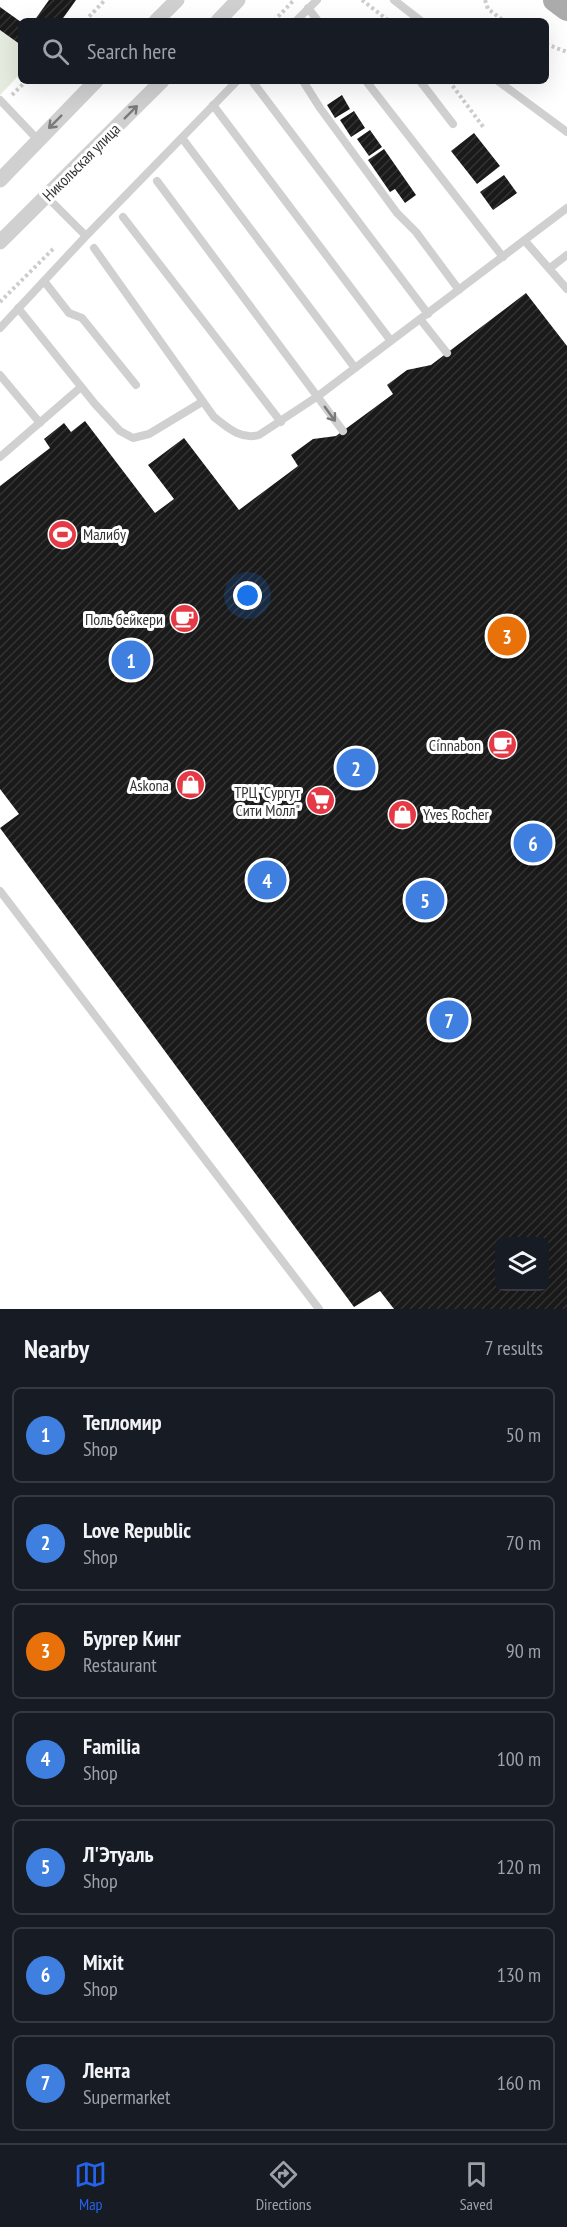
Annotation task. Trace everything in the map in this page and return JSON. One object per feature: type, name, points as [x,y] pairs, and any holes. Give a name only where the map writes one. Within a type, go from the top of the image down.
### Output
[{"type":"main road","points":[[555,0],[567,9]]},
{"type":"street","points":[[159,18],[177,0]]},
{"type":"street","points":[[221,18],[238,0]]},
{"type":"street","points":[[0,180],[93,84]]},
{"type":"street","name":"Никольская улица","points":[[0,242],[159,84]]},
{"type":"lane","points":[[299,18],[317,0]]},
{"type":"lane","points":[[394,0],[417,18]]},
{"type":"lane","points":[[308,8],[316,18]]},
{"type":"lane","points":[[0,328],[234,84]]},
{"type":"lane","points":[[254,84],[428,314]]},
{"type":"lane","points":[[305,84],[397,213],[416,232],[459,290]]},
{"type":"lane","points":[[368,84],[503,257]]},
{"type":"lane","points":[[422,84],[453,124]]},
{"type":"lane","points":[[502,84],[567,132]]},
{"type":"lane","points":[[0,100],[38,140]]},
{"type":"lane","points":[[213,105],[391,341]]},
{"type":"lane","points":[[182,138],[355,368]]},
{"type":"lane","points":[[157,181],[343,432]]},
{"type":"lane","points":[[46,196],[86,236]]},
{"type":"lane","points":[[94,248],[214,417],[234,433],[252,437],[281,422],[318,396],[567,208]]},
{"type":"lane","points":[[123,217],[281,422]]},
{"type":"lane","points":[[525,241],[567,289]]},
{"type":"lane","points":[[550,268],[567,255]]},
{"type":"lane","points":[[44,281],[69,313],[82,318],[136,386]]},
{"type":"lane","points":[[18,308],[81,387],[120,430],[133,438],[149,434],[202,402]]},
{"type":"lane","points":[[420,319],[447,353]]},
{"type":"lane","points":[[0,375],[40,423]]},
{"type":"lane","points":[[0,457],[81,387]]},
{"type":"lane","points":[[0,891],[319,1309]]},
{"type":"path","points":[[88,18],[105,0]]},
{"type":"path","points":[[277,18],[294,0]]},
{"type":"path","points":[[362,0],[385,18]]},
{"type":"path","points":[[485,0],[488,9],[500,18]]},
{"type":"path","points":[[549,44],[567,52]]},
{"type":"path","points":[[451,84],[484,128]]},
{"type":"shaded area","points":[[0,30],[18,43],[18,76],[0,95]]},
{"type":"building","points":[[49,0],[76,0],[63,18],[36,18]]},
{"type":"building","points":[[0,7],[18,20],[18,43],[0,30]]},
{"type":"building","points":[[342,95],[350,109],[335,118],[327,105]]},
{"type":"building","points":[[354,111],[365,128],[351,137],[340,120]]},
{"type":"building","points":[[370,130],[382,147],[369,156],[357,139]]},
{"type":"building","points":[[474,133],[500,166],[477,184],[451,151]]},
{"type":"building","points":[[384,149],[416,195],[405,203],[395,189],[390,192],[368,160]]},
{"type":"building","points":[[504,175],[517,193],[493,210],[480,192]]},
{"type":"building","name":"ТРЦ \"Сургут Сити Молл\"","points":[[526,293],[567,346],[567,1309],[394,1309],[380,1291],[354,1307],[0,828],[19,814],[0,789],[0,486],[50,448],[44,439],[64,423],[71,432],[85,421],[155,513],[174,499],[148,465],[184,438],[239,510],[298,466],[291,455],[313,439],[336,436],[393,394],[387,385],[407,370],[431,365]]},
{"type":"place","name":"Малибу","points":[[62,534]]},
{"type":"place","name":"Поль бейкери","points":[[184,619]]},
{"type":"place","name":"Бургер Кинг","points":[[507,636]]},
{"type":"place","name":"Тепломир","points":[[131,660]]},
{"type":"place","name":"Cinnabon","points":[[502,745]]},
{"type":"place","name":"Love Republic","points":[[356,768]]},
{"type":"place","name":"Askona","points":[[190,785]]},
{"type":"place","name":"ТРЦ \"Сургут Сити Молл\"","points":[[321,801]]},
{"type":"place","name":"Yves Rocher","points":[[402,814]]},
{"type":"place","name":"Mixit","points":[[533,843]]},
{"type":"place","name":"Familia","points":[[267,880]]},
{"type":"place","name":"Л'Этуаль","points":[[425,900]]},
{"type":"place","name":"Лента","points":[[449,1020]]}]
